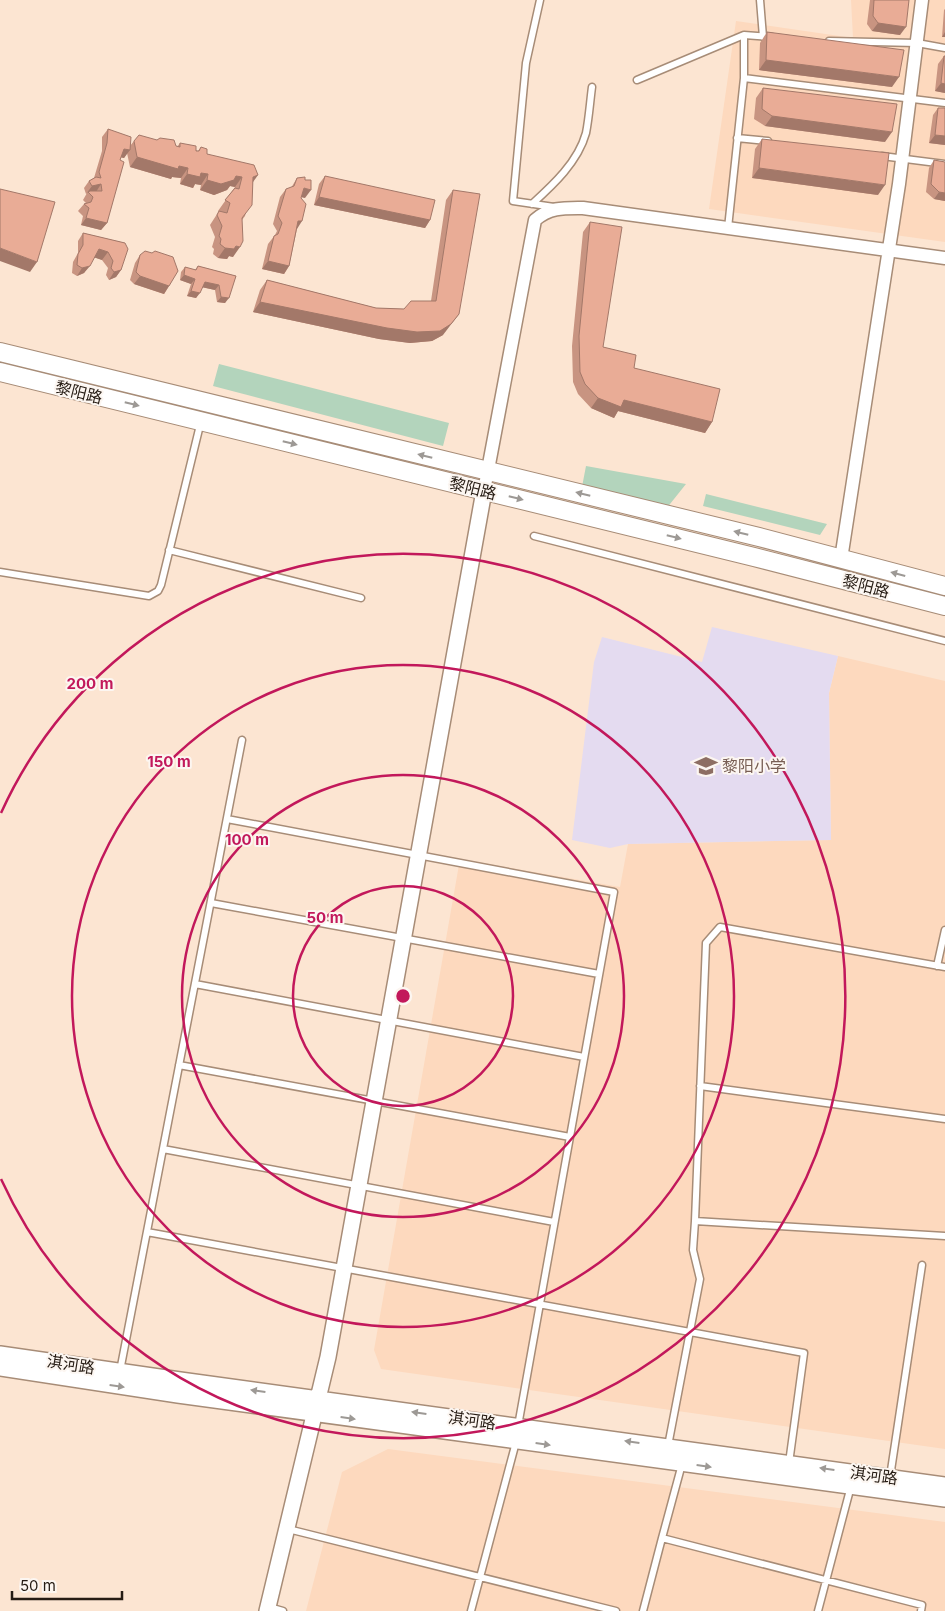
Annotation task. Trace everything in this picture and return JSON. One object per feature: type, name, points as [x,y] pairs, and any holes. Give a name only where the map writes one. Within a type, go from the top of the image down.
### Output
[{"type":"main road","name":"黎阳路","points":[[0,352],[488,471],[945,586]]},
{"type":"main road","name":"黎阳路","points":[[0,372],[945,606]]},
{"type":"street","points":[[841,559],[889,250],[922,0]]},
{"type":"street","points":[[267,1609],[316,1406],[344,1268],[484,491],[535,220],[544,212],[558,208],[583,208],[945,258]]},
{"type":"street","name":"淇河路","points":[[0,1354],[120,1372],[316,1406]]},
{"type":"street","name":"淇河路","points":[[0,1368],[316,1406],[517,1434],[682,1463],[945,1499]]},
{"type":"street","name":"淇河路","points":[[517,1434],[668,1447],[945,1485]]},
{"type":"lane","points":[[540,0],[526,62],[513,201],[558,208]]},
{"type":"lane","points":[[760,0],[764,37]]},
{"type":"lane","points":[[728,228],[744,78],[744,35]]},
{"type":"lane","points":[[637,80],[744,35],[781,38]]},
{"type":"lane","points":[[825,41],[917,44],[945,48]]},
{"type":"lane","points":[[744,78],[945,103]]},
{"type":"lane","points":[[532,204],[546,192],[576,157],[586,134],[592,87]]},
{"type":"lane","points":[[738,138],[776,143]]},
{"type":"lane","points":[[873,155],[945,164]]},
{"type":"lane","points":[[0,572],[150,596],[158,591],[170,550],[201,421]]},
{"type":"lane","points":[[534,536],[945,641]]},
{"type":"lane","points":[[170,550],[361,598]]},
{"type":"lane","points":[[120,1372],[242,740]]},
{"type":"lane","points":[[227,819],[614,892],[517,1434],[471,1611]]},
{"type":"lane","points":[[211,903],[599,974]]},
{"type":"lane","points":[[668,1447],[700,1279],[693,1250],[706,943],[720,927],[945,967]]},
{"type":"lane","points":[[937,966],[945,930]]},
{"type":"lane","points":[[195,984],[584,1057]]},
{"type":"lane","points":[[179,1065],[570,1137]]},
{"type":"lane","points":[[700,1086],[945,1119]]},
{"type":"lane","points":[[163,1149],[554,1222]]},
{"type":"lane","points":[[695,1221],[945,1236]]},
{"type":"lane","points":[[147,1232],[804,1353],[789,1463]]},
{"type":"lane","points":[[890,1477],[922,1265]]},
{"type":"lane","points":[[643,1611],[682,1463]]},
{"type":"lane","points":[[818,1611],[851,1486]]},
{"type":"lane","points":[[286,1528],[616,1611]]},
{"type":"lane","points":[[662,1538],[922,1605],[921,1611]]},
{"type":"lane","points":[[267,1609],[283,1611]]},
{"type":"shaded area","points":[[851,0],[945,0],[945,242],[709,209],[736,21],[853,38]]},
{"type":"shaded area","name":"黎阳小学","points":[[712,627],[838,656],[829,693],[831,840],[628,844],[610,848],[572,840],[594,662],[602,637],[702,662]]},
{"type":"shaded area","points":[[838,656],[945,681],[945,1449],[381,1369],[374,1350],[460,859],[620,887],[628,844],[831,840],[829,693]]},
{"type":"shaded area","points":[[388,1449],[945,1522],[945,1611],[306,1611],[342,1472]]},
{"type":"green space","points":[[219,364],[449,423],[443,446],[213,386]]},
{"type":"green space","points":[[586,466],[686,484],[666,509],[581,492]]},
{"type":"green space","points":[[706,494],[827,524],[820,535],[703,506]]},
{"type":"building","points":[[874,0],[909,0],[906,27],[878,23],[873,16]]},
{"type":"building","points":[[767,32],[904,50],[899,77],[766,60]]},
{"type":"building","points":[[945,56],[945,84],[941,83]]},
{"type":"building","points":[[763,88],[897,104],[892,132],[772,116],[762,109]]},
{"type":"building","points":[[938,108],[945,108],[945,136],[935,135]]},
{"type":"building","points":[[108,129],[131,137],[130,150],[124,149],[120,160],[124,162],[107,223],[86,218],[89,208],[84,204],[91,202],[93,197],[88,192],[102,191],[101,184],[92,186],[89,181],[96,177],[101,178],[99,172],[107,143]]},
{"type":"building","points":[[139,135],[157,140],[160,138],[174,140],[176,146],[180,147],[180,143],[196,146],[196,151],[199,151],[201,147],[207,149],[207,154],[254,165],[258,175],[253,177],[252,205],[242,218],[243,241],[240,247],[236,246],[234,249],[225,248],[220,244],[221,239],[219,236],[222,226],[217,215],[219,211],[227,213],[230,203],[225,200],[235,188],[239,189],[242,177],[236,176],[234,180],[221,184],[207,180],[208,174],[201,173],[200,177],[187,174],[188,168],[179,166],[178,169],[137,157],[134,141]]},
{"type":"building","points":[[762,139],[889,153],[885,185],[759,168]]},
{"type":"building","points":[[934,160],[945,162],[945,193],[939,192],[931,184]]},
{"type":"building","points":[[325,176],[435,200],[430,220],[319,197]]},
{"type":"building","points":[[305,177],[305,180],[311,180],[311,190],[304,188],[301,198],[306,204],[302,221],[298,221],[289,266],[268,261],[274,236],[278,234],[282,223],[278,216],[286,189],[294,186],[297,178]]},
{"type":"building","points":[[0,189],[55,202],[37,262],[0,248]]},
{"type":"building","points":[[453,190],[480,194],[459,314],[451,324],[440,331],[417,332],[387,328],[260,302],[267,280],[376,308],[404,309],[411,301],[436,301]]},
{"type":"building","points":[[590,222],[622,227],[603,347],[636,355],[634,368],[720,389],[712,422],[624,400],[621,407],[598,398],[585,384],[580,372],[579,336]]},
{"type":"building","points":[[83,233],[125,243],[128,249],[121,270],[114,272],[111,268],[113,261],[108,252],[99,249],[90,266],[82,268],[77,265],[78,254],[83,245]]},
{"type":"building","points":[[145,251],[152,253],[155,251],[173,257],[178,271],[169,286],[140,276],[136,272],[140,255]]},
{"type":"building","points":[[198,266],[236,276],[229,298],[221,297],[219,285],[205,282],[200,293],[191,291],[195,279],[184,275],[185,267],[196,270]]},
{"type":"place","name":"黎阳小学","points":[[706,766]]}]
